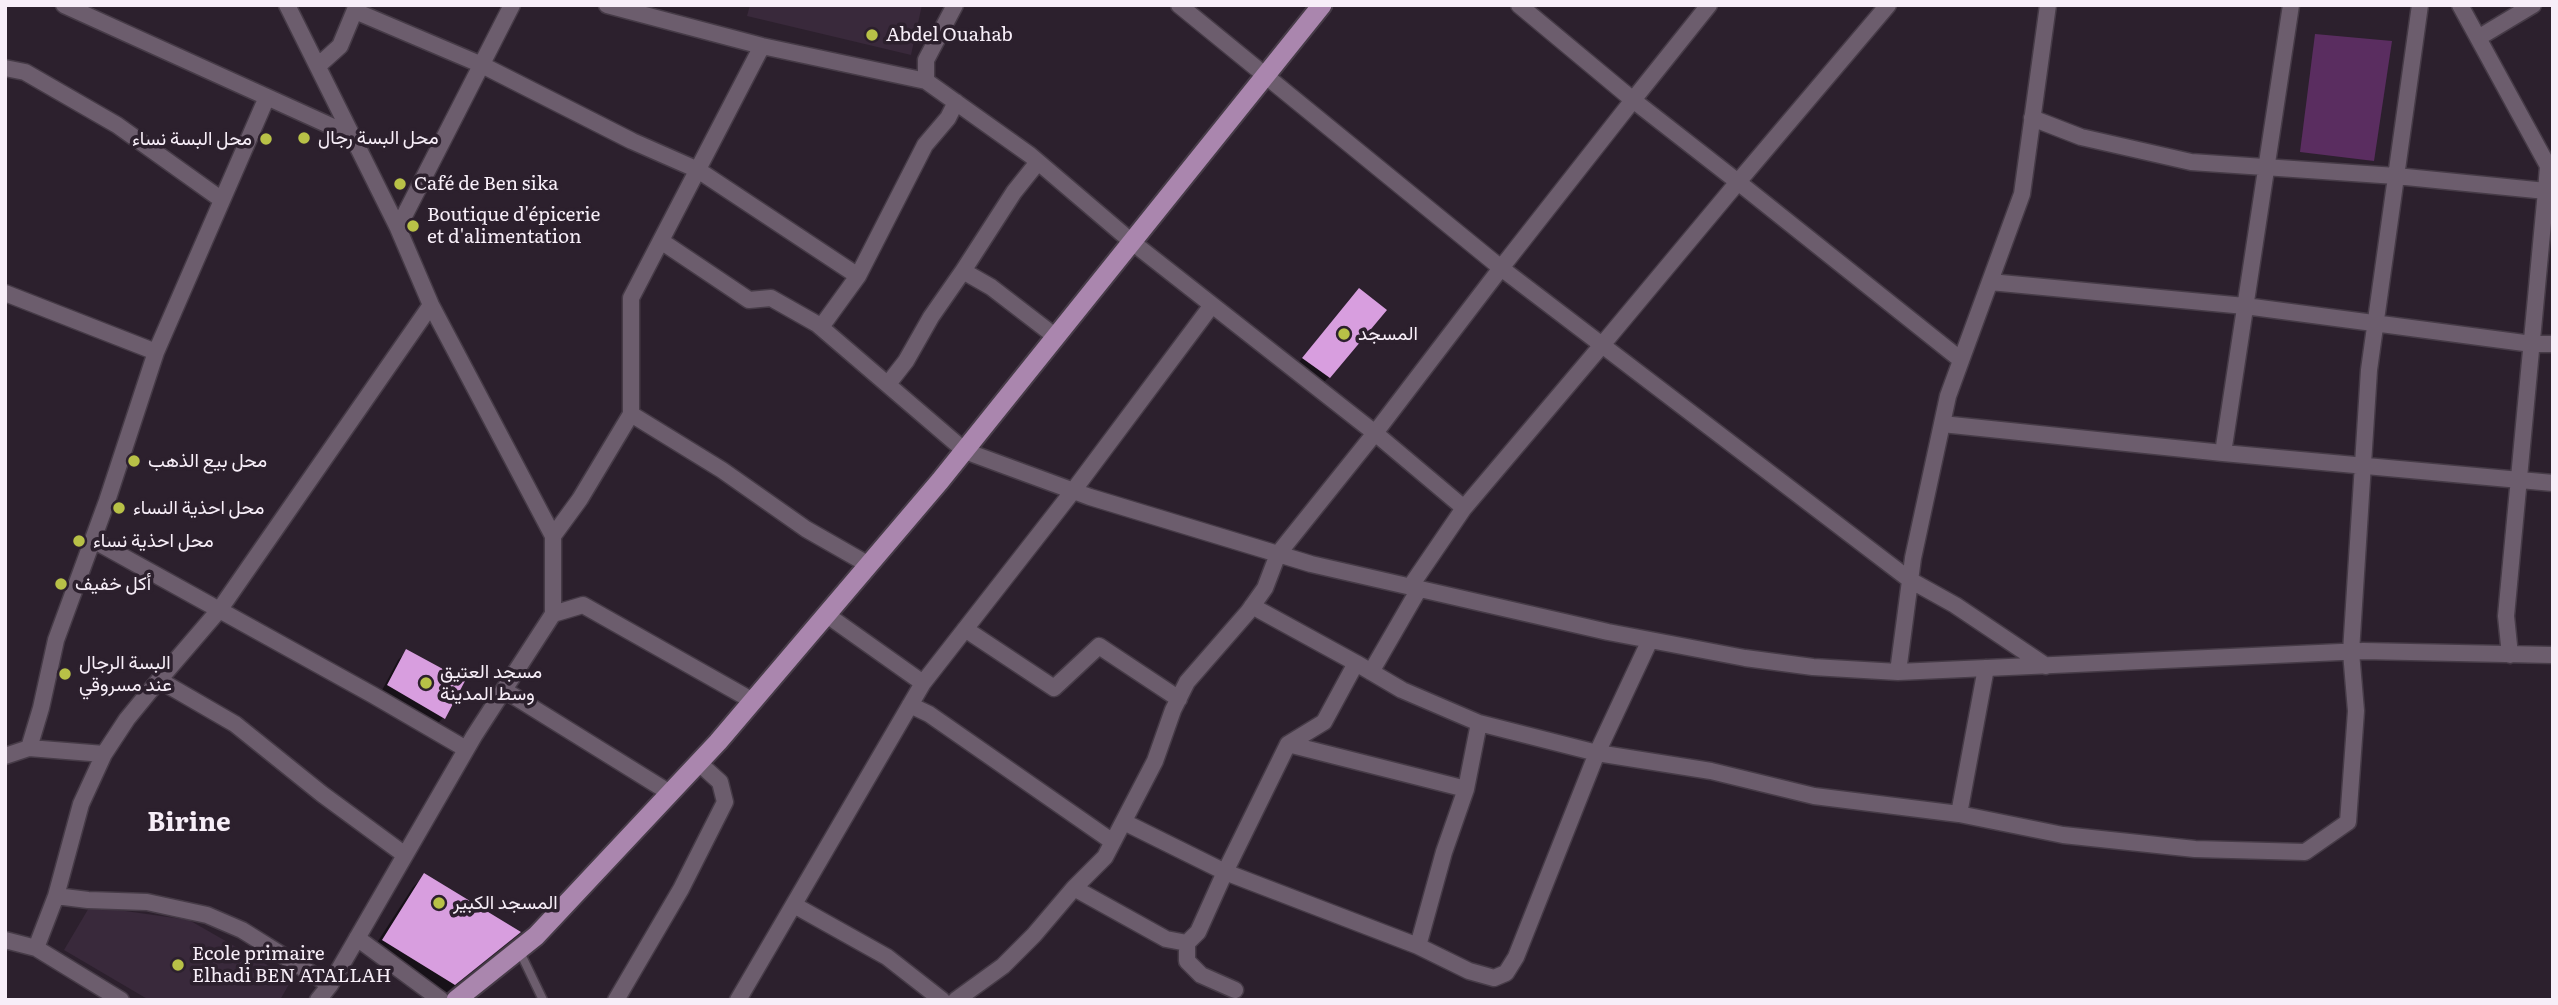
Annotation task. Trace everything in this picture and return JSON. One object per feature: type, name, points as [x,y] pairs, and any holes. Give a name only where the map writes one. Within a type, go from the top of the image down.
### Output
[{"type":"main road","points":[[456,1000],[536,936],[699,763],[753,701],[965,451],[1322,5]]},
{"type":"street","points":[[66,5],[353,136]]},
{"type":"street","points":[[288,5],[398,228],[431,305],[553,536],[552,614],[466,749],[330,985],[318,1000]]},
{"type":"street","points":[[398,228],[512,5]]},
{"type":"street","points":[[607,5],[645,10],[762,46],[926,81],[1038,162],[1132,242],[1375,433],[1464,508]]},
{"type":"street","points":[[926,81],[926,60],[955,5]]},
{"type":"street","points":[[1179,5],[1502,268],[1910,580],[1955,605],[2046,666]]},
{"type":"street","points":[[1519,5],[1633,100],[1961,360]]},
{"type":"street","points":[[956,1000],[1003,966],[1105,857],[1155,761],[1187,682],[1265,588],[1278,554],[1709,5]]},
{"type":"street","points":[[1371,672],[1415,588],[1464,508],[1888,5]]},
{"type":"street","points":[[2223,453],[2291,5]]},
{"type":"street","points":[[1252,606],[1402,690],[1479,723],[1597,753],[1711,772],[1814,796],[1959,814],[2063,835],[2194,849],[2305,852],[2348,822],[2356,711],[2351,652],[2369,370],[2420,5]]},
{"type":"street","points":[[2460,5],[2548,166],[2551,193],[2532,344],[2506,617],[2510,655]]},
{"type":"street","points":[[2478,37],[2533,5]]},
{"type":"street","points":[[319,65],[340,46],[356,8],[482,65],[632,142],[698,170],[858,276]]},
{"type":"street","points":[[1898,672],[1910,580],[1948,396],[2022,194],[2044,8]]},
{"type":"street","points":[[553,536],[580,499],[631,414],[631,298],[762,46]]},
{"type":"street","points":[[5,68],[25,72],[117,125],[222,200]]},
{"type":"street","points":[[29,748],[57,640],[156,352],[267,97]]},
{"type":"street","points":[[821,327],[858,276],[925,145],[948,118],[956,102]]},
{"type":"street","points":[[2032,118],[2081,137],[2191,162],[2396,176],[2551,193]]},
{"type":"street","points":[[888,384],[906,361],[931,317],[1014,192],[1038,162]]},
{"type":"street","points":[[661,241],[750,300],[771,298],[821,327],[965,451],[1073,491],[1311,564],[1650,640],[1745,658],[1814,667],[1898,672],[2351,652],[2553,655]]},
{"type":"street","points":[[963,271],[991,288],[1056,337]]},
{"type":"street","points":[[1990,282],[2245,306],[2532,344],[2553,344]]},
{"type":"street","points":[[5,293],[156,352]]},
{"type":"street","points":[[36,948],[57,896],[81,804],[104,754],[127,719],[220,609],[431,305]]},
{"type":"street","points":[[738,1000],[923,683],[1073,491],[1212,305]]},
{"type":"street","points":[[631,414],[723,470],[806,529],[869,565]]},
{"type":"street","points":[[1942,424],[2223,453],[2553,482]]},
{"type":"street","points":[[93,540],[466,749]]},
{"type":"street","points":[[552,614],[583,605],[753,701]]},
{"type":"street","points":[[827,615],[923,683]]},
{"type":"street","points":[[965,629],[1054,688],[1099,646],[1179,699]]},
{"type":"street","points":[[1124,822],[1225,872],[1418,946],[1469,971],[1494,978],[1506,973],[1516,957],[1597,753],[1650,640]]},
{"type":"street","points":[[1235,990],[1201,975],[1187,961],[1187,943],[1198,932],[1289,744],[1324,722],[1356,663]]},
{"type":"street","points":[[1959,814],[1986,668]]},
{"type":"street","points":[[159,680],[235,724],[322,794],[405,855]]},
{"type":"street","points":[[504,690],[670,793]]},
{"type":"street","points":[[910,705],[929,714],[1113,842]]},
{"type":"street","points":[[1418,946],[1444,852],[1466,789],[1479,723]]},
{"type":"street","points":[[1289,744],[1466,789]]},
{"type":"street","points":[[5,756],[29,748],[104,754]]},
{"type":"street","points":[[616,1000],[681,889],[725,802],[720,782],[699,763]]},
{"type":"street","points":[[1074,888],[1166,939],[1187,943]]},
{"type":"street","points":[[57,896],[147,902],[207,915],[242,930],[330,985]]},
{"type":"street","points":[[794,905],[887,957],[942,1000]]},
{"type":"street","points":[[357,938],[441,1000]]},
{"type":"street","points":[[5,940],[36,948],[121,1000]]},
{"type":"lane","points":[[519,950],[543,1000]]},
{"type":"shaded area","name":"Abdel Ouahab","points":[[750,5],[922,5],[911,55],[747,16]]},
{"type":"shaded area","points":[[2315,34],[2392,41],[2374,161],[2300,152]]},
{"type":"shaded area","name":"Ecole primaire Elhadi BEN ATALLAH","points":[[90,906],[189,920],[292,979],[280,1000],[149,1000],[64,950]]},
{"type":"building","name":"المسجد","points":[[1359,288],[1387,310],[1330,378],[1302,358]]},
{"type":"building","name":"مسجد العتيق وسط المدينة","points":[[406,649],[465,681],[445,719],[387,685]]},
{"type":"building","name":"المسجد الكبير","points":[[424,873],[521,932],[455,985],[382,940]]},
{"type":"place","name":"Abdel Ouahab","points":[[872,35]]},
{"type":"place","name":"محل البسة رجال","points":[[304,138]]},
{"type":"place","name":"محل البسة نساء","points":[[266,139]]},
{"type":"place","name":"Café de Ben sika","points":[[400,184]]},
{"type":"place","name":"Boutique d'épicerie et d'alimentation","points":[[413,226]]},
{"type":"place","name":"المسجد","points":[[1344,334]]},
{"type":"place","name":"محل بيع الذهب","points":[[134,461]]},
{"type":"place","name":"محل احذية النساء","points":[[119,508]]},
{"type":"place","name":"محل احذية نساء","points":[[79,541]]},
{"type":"place","name":"أكل خفيف","points":[[61,584]]},
{"type":"place","name":"البسة الرجال عند مسروقي","points":[[65,674]]},
{"type":"place","name":"مسجد العتيق وسط المدينة","points":[[426,683]]},
{"type":"place","name":"المسجد الكبير","points":[[439,903]]},
{"type":"place","name":"Ecole primaire Elhadi BEN ATALLAH","points":[[178,965]]},
{"type":"district","name":"Birine","points":[[189,823]]}]
